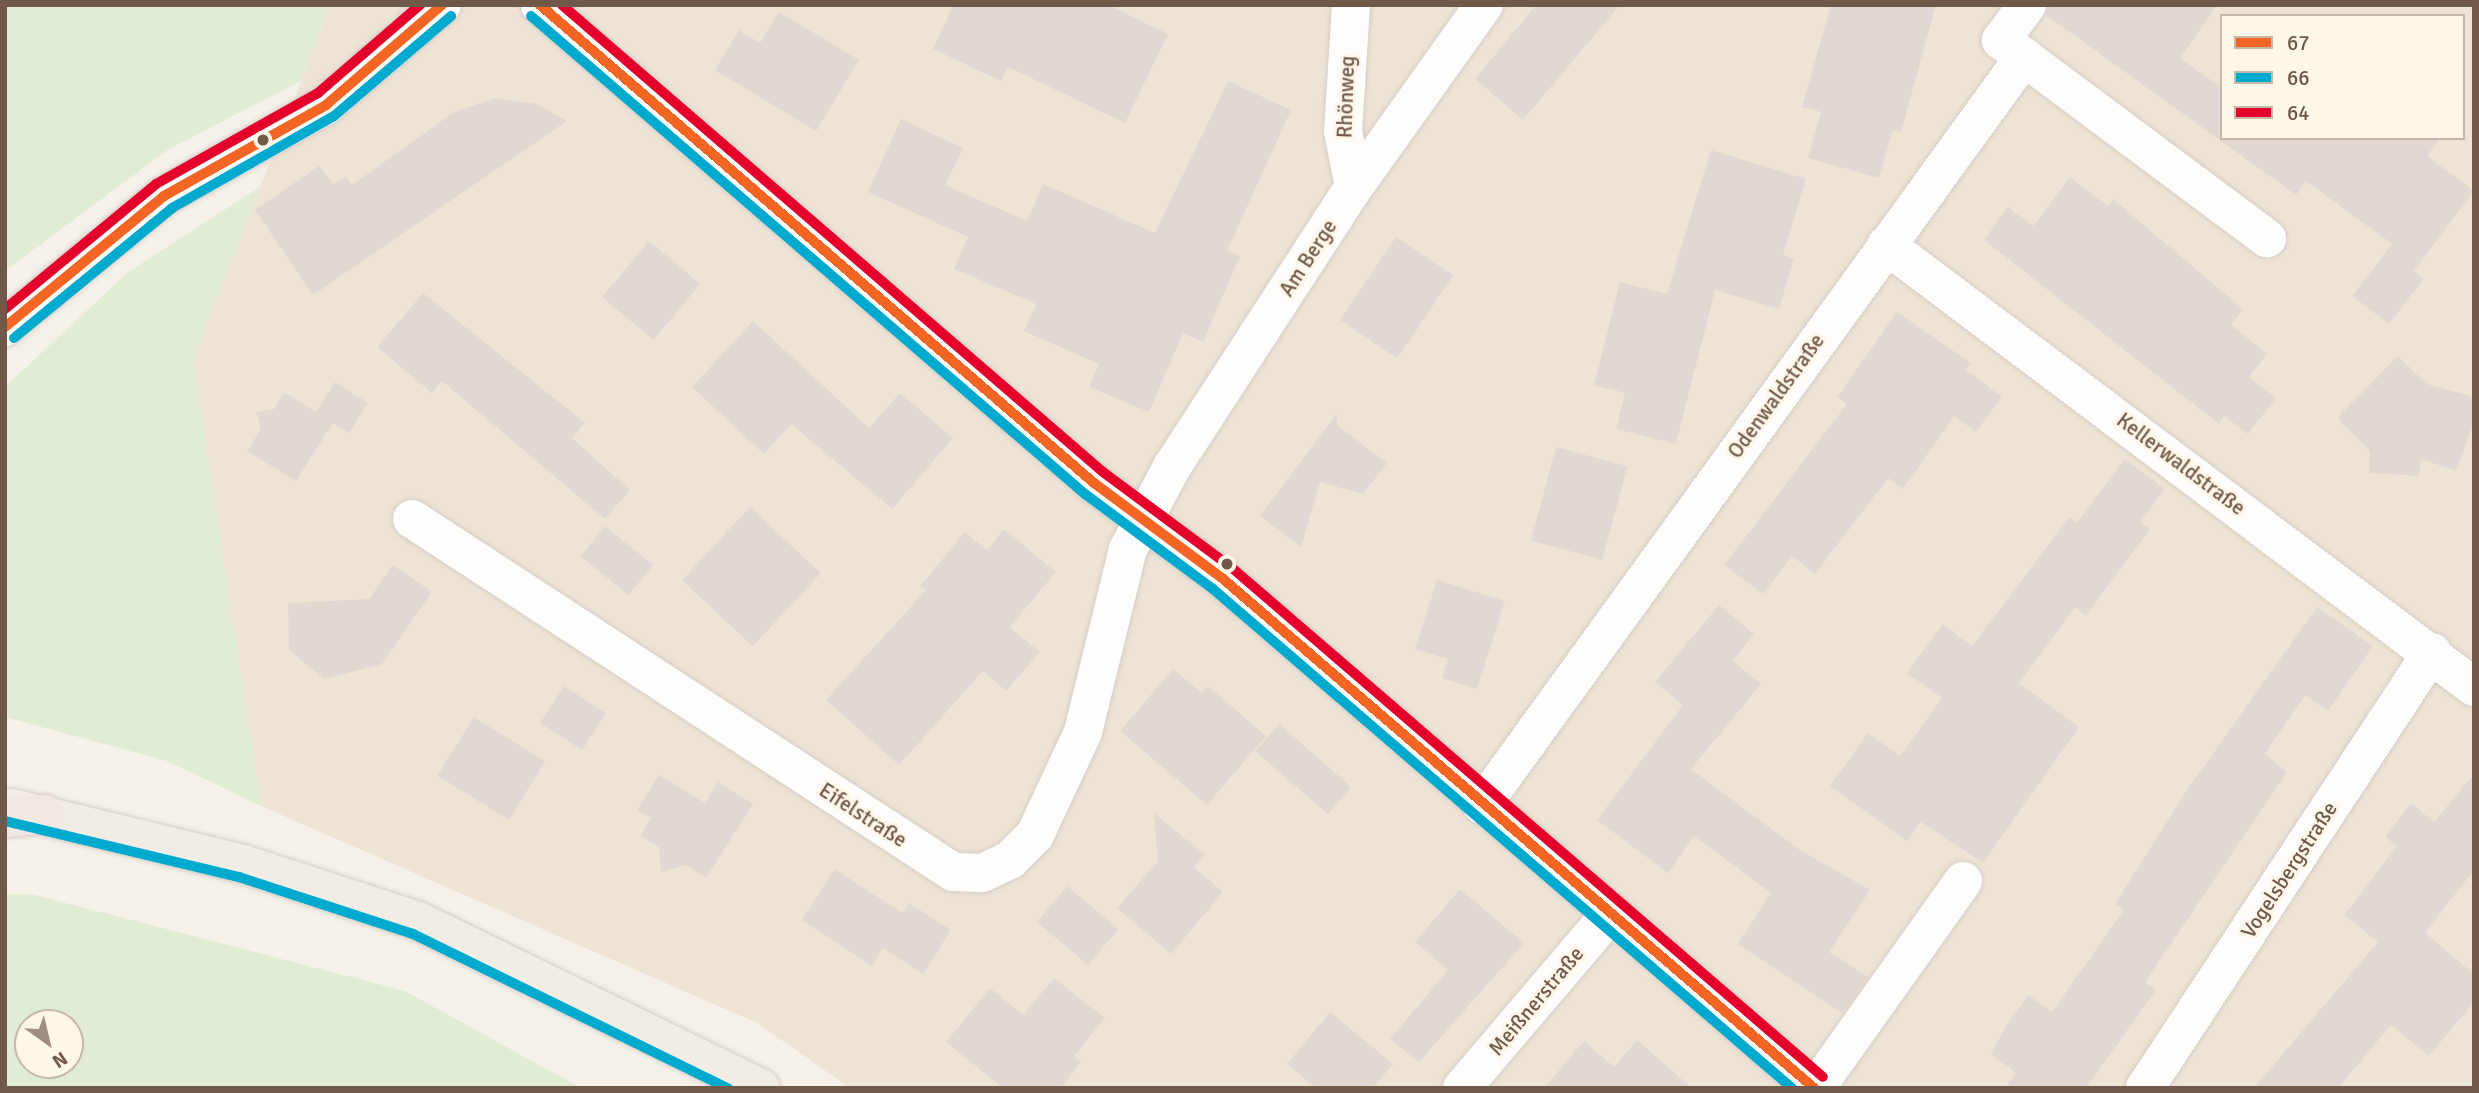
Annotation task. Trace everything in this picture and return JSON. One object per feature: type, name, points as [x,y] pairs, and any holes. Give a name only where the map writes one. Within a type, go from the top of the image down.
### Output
[{"type":"highway","points":[[5,818],[45,814]]},
{"type":"main road","points":[[5,807],[45,814],[243,864],[418,921],[761,1088]]},
{"type":"street","points":[[5,327],[164,196],[326,105],[442,5]]},
{"type":"street","points":[[540,5],[1094,483],[1145,519],[1815,1088],[1964,881]]},
{"type":"street","name":"Rhönweg","points":[[1351,5],[1343,131],[1354,187]]},
{"type":"street","name":"Am Berge","points":[[1145,519],[1172,467],[1354,187],[1484,5]]},
{"type":"street","points":[[2027,5],[2001,40],[2267,239]]},
{"type":"street","name":"Odenwaldstraße","points":[[1482,805],[1885,244],[2024,57]]},
{"type":"street","name":"Kellerwaldstraße","points":[[1885,244],[2432,652],[2474,687]]},
{"type":"street","name":"Eifelstraße","points":[[412,519],[928,857],[953,872],[982,873],[1010,860],[1035,835],[1083,732],[1113,593],[1145,519]]},
{"type":"street","name":"Vogelsbergstraße","points":[[2145,1088],[2432,652]]},
{"type":"street","name":"Meißnerstraße","points":[[1462,1088],[1610,914]]},
{"type":"shaded area","points":[[331,5],[2474,5],[2474,1088],[850,1088],[757,1023],[261,806],[193,360]]},
{"type":"green space","points":[[5,5],[331,5],[301,81],[169,149],[5,271]]},
{"type":"green space","points":[[260,187],[193,360],[261,806],[167,761],[5,717],[5,387],[128,272]]},
{"type":"green space","points":[[5,894],[35,895],[405,991],[581,1088],[5,1088]]},
{"type":"building","points":[[953,5],[1108,5],[1168,34],[1125,123],[1008,67],[1001,81],[933,49]]},
{"type":"building","points":[[1536,5],[1620,5],[1523,120],[1475,79]]},
{"type":"building","points":[[1831,5],[1936,5],[1901,132],[1893,130],[1879,178],[1808,158],[1821,112],[1802,107]]},
{"type":"building","points":[[2048,5],[2217,5],[2180,58],[2220,87],[2220,140],[2439,140],[2427,156],[2474,191],[2414,271],[2424,278],[2389,324],[2352,296],[2392,244],[2306,181],[2296,195],[2046,15]]},
{"type":"building","points":[[779,12],[859,60],[816,131],[715,70],[739,30],[760,43]]},
{"type":"building","points":[[1228,81],[1291,110],[1227,251],[1240,256],[1203,342],[1183,333],[1149,412],[1089,387],[1099,364],[1024,331],[1036,304],[954,269],[968,237],[868,192],[901,119],[963,148],[945,185],[1027,221],[1043,184],[1155,233]]},
{"type":"building","points":[[496,98],[537,104],[567,121],[313,295],[255,210],[319,166],[333,184],[346,176],[352,185],[454,112]]},
{"type":"building","points":[[1711,150],[1806,179],[1783,255],[1794,259],[1779,309],[1715,290],[1676,444],[1616,429],[1625,393],[1594,385],[1620,282],[1667,294]]},
{"type":"building","points":[[2070,177],[2108,206],[2113,199],[2243,309],[2231,325],[2267,354],[2249,377],[2276,398],[2248,434],[2224,416],[2219,424],[1984,240],[2008,207],[2033,226]]},
{"type":"building","points":[[1396,237],[1453,276],[1397,358],[1340,320]]},
{"type":"building","points":[[649,241],[700,284],[653,340],[602,297]]},
{"type":"building","points":[[423,293],[585,423],[572,438],[630,490],[605,519],[442,381],[432,393],[377,347]]},
{"type":"building","points":[[1897,312],[1971,363],[1966,370],[2002,397],[1976,432],[1954,416],[1903,489],[1888,478],[1815,574],[1792,556],[1763,594],[1724,565],[1847,404],[1837,397]]},
{"type":"building","points":[[753,321],[869,428],[900,393],[953,438],[892,509],[791,424],[764,454],[692,387]]},
{"type":"building","points":[[2398,356],[2427,384],[2474,397],[2474,422],[2456,471],[2421,459],[2419,476],[2369,473],[2370,451],[2337,418]]},
{"type":"building","points":[[335,382],[368,403],[349,433],[333,423],[296,481],[247,451],[261,429],[256,412],[274,409],[284,392],[316,412]]},
{"type":"building","points":[[1337,413],[1337,425],[1387,463],[1363,494],[1320,482],[1301,547],[1260,516]]},
{"type":"building","points":[[1556,447],[1627,466],[1602,560],[1531,541]]},
{"type":"building","points":[[2125,459],[2165,489],[2140,522],[2150,529],[2086,616],[2075,607],[2019,683],[2079,727],[1983,863],[1921,822],[1907,841],[1830,786],[1868,733],[1900,756],[1942,698],[1907,673],[1943,624],[1972,646],[2069,517],[2077,523]]},
{"type":"building","points":[[750,507],[821,573],[753,646],[682,580]]},
{"type":"building","points":[[605,526],[653,565],[629,595],[580,556]]},
{"type":"building","points":[[1004,529],[1056,572],[1010,627],[1040,652],[1006,691],[983,671],[899,765],[826,700],[926,590],[920,586],[965,532],[987,550]]},
{"type":"building","points":[[393,565],[432,592],[382,664],[324,679],[289,650],[288,603],[369,599]]},
{"type":"building","points":[[1437,580],[1505,601],[1477,689],[1442,678],[1448,659],[1415,649]]},
{"type":"building","points":[[1719,605],[1754,634],[1733,661],[1761,684],[1691,769],[1800,850],[1870,890],[1829,952],[1868,977],[1842,1013],[1738,944],[1771,893],[1694,836],[1668,873],[1597,820],[1683,705],[1655,682]]},
{"type":"building","points":[[2317,607],[2373,646],[2328,711],[2305,695],[2265,754],[2287,772],[2145,982],[2156,990],[2086,1088],[2005,1088],[2016,1073],[1991,1054],[2005,1028],[2028,995],[2052,1012],[2124,910],[2115,904],[2185,793]]},
{"type":"building","points":[[1173,669],[1202,693],[1208,686],[1266,736],[1207,805],[1120,731]]},
{"type":"building","points":[[564,686],[606,713],[582,750],[540,723]]},
{"type":"building","points":[[474,717],[545,762],[509,820],[437,776]]},
{"type":"building","points":[[1279,724],[1351,787],[1328,814],[1255,751]]},
{"type":"building","points":[[2474,774],[2474,870],[2425,933],[2474,974],[2474,1002],[2429,1056],[2391,1025],[2338,1088],[2254,1088],[2378,942],[2344,915],[2397,846],[2385,837],[2411,803],[2434,822]]},
{"type":"building","points":[[659,775],[705,803],[718,782],[753,804],[706,878],[686,865],[661,872],[659,847],[640,836],[651,818],[637,810]]},
{"type":"building","points":[[1154,813],[1205,855],[1194,867],[1223,892],[1171,954],[1117,908],[1158,861]]},
{"type":"building","points":[[835,869],[902,913],[909,903],[951,930],[923,974],[883,948],[872,966],[802,920]]},
{"type":"building","points":[[1067,886],[1118,929],[1088,965],[1037,922]]},
{"type":"building","points":[[1460,889],[1524,943],[1419,1062],[1390,1039],[1448,970],[1415,942]]},
{"type":"building","points":[[1054,978],[1105,1018],[1074,1056],[1081,1062],[1061,1088],[1003,1088],[946,1042],[990,988],[1023,1015]]},
{"type":"building","points":[[1330,1012],[1393,1064],[1373,1088],[1316,1088],[1287,1064]]},
{"type":"building","points":[[1637,1040],[1692,1088],[1544,1088],[1584,1041],[1614,1067]]},
{"type":"transit line","name":"64","points":[[5,309],[156,184],[318,93],[420,5]]},
{"type":"transit line","name":"67","points":[[5,327],[164,196],[326,105],[442,5]]},
{"type":"transit line","name":"67","points":[[540,5],[1094,483],[1222,578],[1814,1088]]},
{"type":"transit line","name":"64","points":[[562,5],[1103,472],[1231,567],[1823,1077]]},
{"type":"transit line","name":"66","points":[[14,338],[172,208],[334,116],[451,16]]},
{"type":"transit line","name":"66","points":[[531,16],[1085,494],[1213,589],[1792,1088]]},
{"type":"transit line","name":"66","points":[[5,821],[239,877],[413,934],[728,1088]]}]
